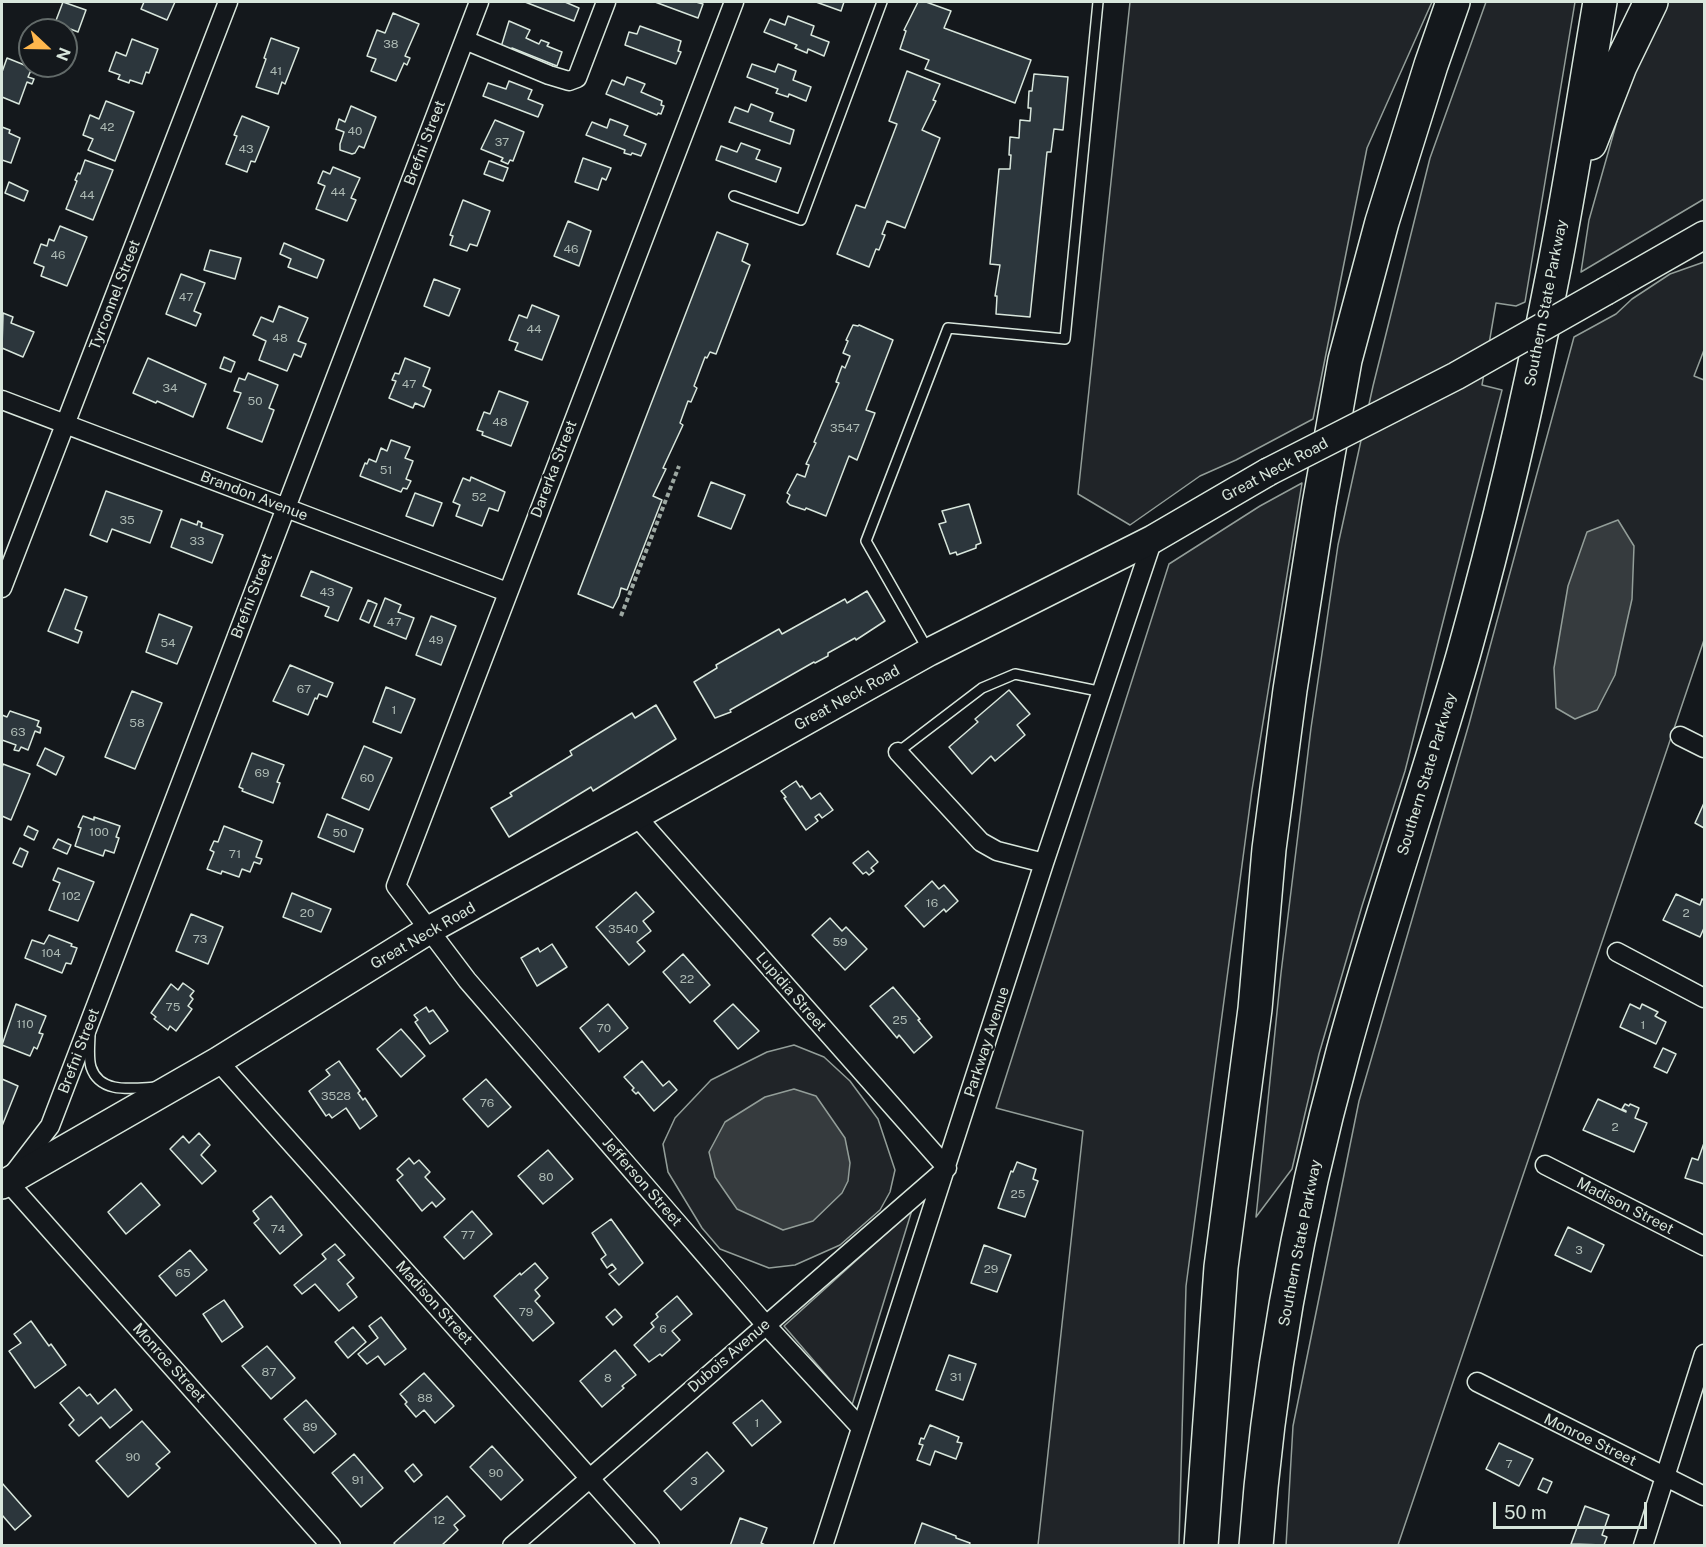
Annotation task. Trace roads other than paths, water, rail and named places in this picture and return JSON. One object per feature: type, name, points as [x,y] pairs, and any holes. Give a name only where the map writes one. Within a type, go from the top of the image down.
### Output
[{"type":"highway","points":[[1201,1545],[1221,1267],[1255,1009],[1269,849],[1318,505],[1345,360],[1379,234],[1431,65],[1453,2]]},
{"type":"highway","name":"Southern State Parkway","points":[[1256,1545],[1270,1404],[1287,1299],[1307,1198],[1343,1052],[1464,653],[1488,560],[1525,408],[1552,282],[1600,2]]},
{"type":"highway","points":[[1567,200],[1620,66],[1651,2]]},
{"type":"main road","name":"Great Neck Road","points":[[3,1182],[218,1060],[429,930],[929,652],[1153,539],[1246,483],[1456,376],[1704,235]]},
{"type":"street","name":"Tyrconnel Street","points":[[2,588],[228,2]]},
{"type":"street","name":"Brefni Street","points":[[3,1182],[50,1126],[479,2]]},
{"type":"street","points":[[465,40],[569,81],[577,78],[606,2]]},
{"type":"street","name":"Darerka Street","points":[[429,930],[396,886],[734,2]]},
{"type":"street","name":"Brandon Avenue","points":[[2,400],[507,592]]},
{"type":"street","name":"Parkway Avenue","points":[[823,1545],[1044,863],[1153,539]]},
{"type":"street","points":[[1680,736],[1704,748]]},
{"type":"street","points":[[898,752],[981,842],[997,851],[1044,863]]},
{"type":"street","name":"Lupidia Street","points":[[636,816],[947,1168]]},
{"type":"street","name":"Jefferson Street","points":[[429,930],[466,980],[765,1324],[861,1428]]},
{"type":"street","points":[[1617,952],[1704,998]]},
{"type":"street","name":"Madison Street","points":[[218,1060],[650,1545]]},
{"type":"street","name":"Madison Street","points":[[1545,1165],[1704,1246]]},
{"type":"street","name":"Dubois Avenue","points":[[512,1545],[947,1168]]},
{"type":"street","name":"Monroe Street","points":[[3,1182],[331,1545]]},
{"type":"street","points":[[1643,1545],[1704,1354]]},
{"type":"street","name":"Monroe Street","points":[[1477,1382],[1704,1496]]},
{"type":"lane","points":[[734,196],[801,220],[882,2]]},
{"type":"lane","points":[[929,652],[866,541],[948,328],[1065,339],[1098,2]]},
{"type":"lane","points":[[898,752],[982,688],[1015,674],[1103,692]]},
{"type":"lane","points":[[90,1020],[91,1066],[102,1083],[121,1089],[174,1086]]}]
